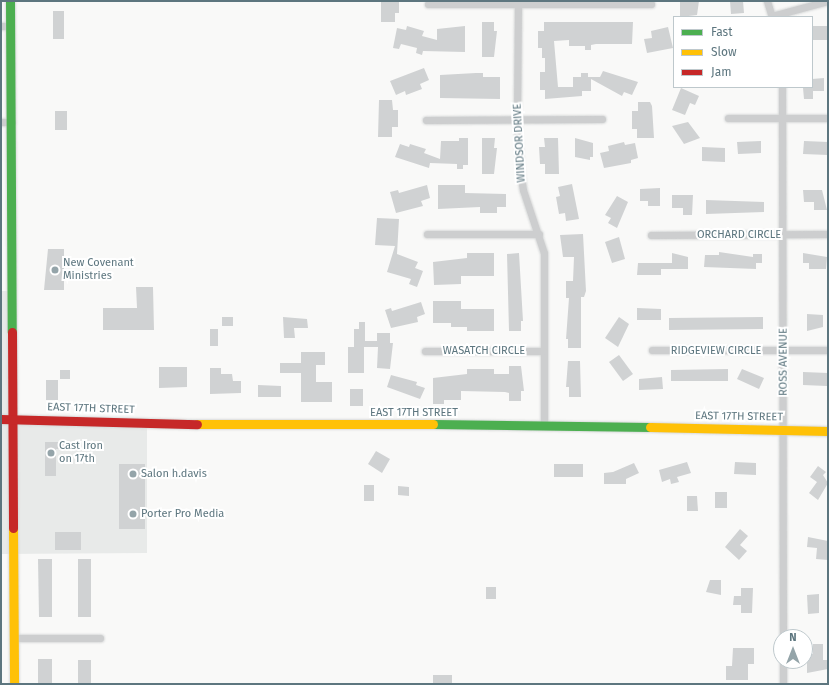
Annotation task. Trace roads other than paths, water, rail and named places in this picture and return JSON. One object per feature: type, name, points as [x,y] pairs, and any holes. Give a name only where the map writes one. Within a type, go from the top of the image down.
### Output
[{"type":"main road","points":[[10,1],[6,26],[12,122],[14,684]]},
{"type":"main road","name":"EAST 17TH STREET","points":[[1,419],[216,425],[544,424],[828,431]]},
{"type":"street","points":[[767,1],[772,16]]},
{"type":"street","points":[[776,16],[828,1]]},
{"type":"street","points":[[428,4],[518,2],[651,4]]},
{"type":"street","name":"WINDSOR DRIVE","points":[[518,2],[517,119],[523,190],[539,234],[544,254],[544,424]]},
{"type":"street","name":"ROSS AVENUE","points":[[782,88],[784,235],[783,629]]},
{"type":"street","points":[[728,118],[828,118]]},
{"type":"street","points":[[426,120],[602,119]]},
{"type":"street","points":[[1,122],[12,122]]},
{"type":"street","points":[[427,234],[539,234]]},
{"type":"street","name":"ORCHARD CIRCLE","points":[[651,235],[828,234]]},
{"type":"street","name":"RIDGEVIEW CIRCLE","points":[[652,350],[828,350]]},
{"type":"street","name":"WASATCH CIRCLE","points":[[425,351],[544,351]]},
{"type":"street","points":[[14,638],[100,638]]},
{"type":"street","points":[[783,669],[783,684]]},
{"type":"place","name":"New Covenant Ministries","points":[[55,270]]},
{"type":"place","name":"Cast Iron on 17th","points":[[51,453]]},
{"type":"place","name":"Salon h.davis","points":[[133,474]]},
{"type":"place","name":"Porter Pro Media","points":[[133,514]]}]
